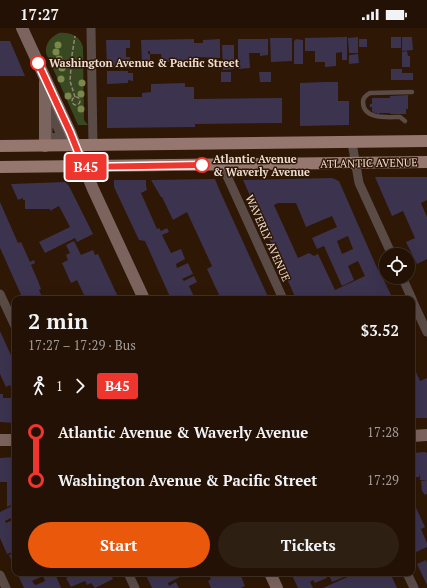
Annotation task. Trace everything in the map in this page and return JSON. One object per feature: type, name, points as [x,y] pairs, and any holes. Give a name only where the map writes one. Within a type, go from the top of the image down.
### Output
[{"type":"main road","points":[[22,28],[143,296]]},
{"type":"main road","points":[[45,77],[50,142]]},
{"type":"main road","name":"ATLANTIC AVENUE","points":[[0,146],[50,142],[75,146],[427,142]]},
{"type":"main road","name":"ATLANTIC AVENUE","points":[[0,167],[427,162]]},
{"type":"main road","points":[[415,436],[427,435]]},
{"type":"main road","points":[[0,440],[12,440]]},
{"type":"main road","points":[[271,576],[277,588]]},
{"type":"street","points":[[91,28],[93,145]]},
{"type":"street","points":[[352,142],[359,183],[389,248]]},
{"type":"street","name":"WAVERLY AVENUE","points":[[222,165],[282,296]]},
{"type":"street","points":[[405,284],[411,296]]},
{"type":"street","points":[[1,299],[12,320]]},
{"type":"street","points":[[415,306],[427,332]]},
{"type":"street","points":[[0,575],[6,588]]},
{"type":"street","points":[[129,576],[135,588]]},
{"type":"street","points":[[408,576],[414,588]]},
{"type":"lane","points":[[405,122],[400,117],[377,117],[371,114],[366,110],[363,100],[364,96],[370,93],[412,92]]},
{"type":"path","points":[[75,36],[70,81],[75,97],[80,101],[79,104],[75,105],[72,101],[75,97]]},
{"type":"green space","points":[[59,33],[71,34],[77,37],[82,43],[84,120],[88,125],[78,125],[46,53],[46,46],[49,41],[53,36]]},
{"type":"building","points":[[347,37],[347,60],[342,60],[342,52],[336,53],[336,66],[325,67],[325,62],[315,62],[315,51],[305,51],[305,38]]},
{"type":"building","points":[[358,37],[358,53],[349,53],[348,38]]},
{"type":"building","points":[[391,37],[401,37],[401,48],[391,48]]},
{"type":"building","points":[[402,37],[412,37],[413,50],[402,51]]},
{"type":"building","points":[[270,38],[292,38],[292,61],[271,62]]},
{"type":"building","points":[[194,39],[194,43],[203,43],[203,40],[220,39],[220,58],[194,57],[194,63],[184,64],[184,62],[162,62],[161,54],[150,54],[150,64],[142,64],[141,40]]},
{"type":"building","points":[[238,39],[268,39],[268,55],[260,56],[260,53],[249,53],[250,68],[238,69]]},
{"type":"building","points":[[296,39],[303,40],[303,64],[294,64],[294,41]]},
{"type":"building","points":[[359,39],[367,39],[367,47],[359,47]]},
{"type":"building","points":[[106,40],[130,40],[130,48],[126,48],[126,57],[130,57],[131,68],[107,68]]},
{"type":"building","points":[[0,41],[10,41],[25,76],[0,76]]},
{"type":"building","points":[[222,45],[234,45],[234,69],[223,70]]},
{"type":"building","points":[[407,51],[408,56],[410,56],[410,67],[402,67],[402,52]]},
{"type":"building","points":[[358,54],[359,63],[349,64],[349,55]]},
{"type":"building","points":[[391,69],[402,69],[402,73],[413,73],[413,80],[391,80]]},
{"type":"building","points":[[107,71],[128,71],[128,73],[133,73],[133,81],[128,80],[128,83],[107,84]]},
{"type":"building","points":[[221,72],[231,72],[231,82],[221,82]]},
{"type":"building","points":[[259,72],[271,72],[271,82],[260,82]]},
{"type":"building","points":[[338,82],[338,101],[349,101],[349,125],[300,126],[300,83]]},
{"type":"building","points":[[185,83],[185,87],[194,87],[194,99],[282,98],[282,123],[195,124],[195,127],[107,128],[107,97],[142,97],[142,93],[151,92],[151,84]]},
{"type":"building","points":[[408,95],[408,109],[406,109],[406,114],[377,114],[372,111],[372,107],[370,107],[370,104],[372,104],[372,98],[390,98],[390,96]]},
{"type":"building","points":[[375,177],[427,177],[427,200],[421,203],[427,217],[427,259],[417,264],[415,260],[415,248],[409,248],[406,242],[415,238],[403,211],[392,216]]},
{"type":"building","points":[[332,178],[339,181],[379,270],[379,284],[386,284],[392,296],[295,296],[243,180]],"holes":[[[278,203],[296,203],[306,227],[332,216],[337,227],[312,238],[317,249],[324,246],[342,286],[354,280],[348,266],[358,261],[365,276],[335,290],[318,254],[314,256],[309,253],[298,258],[274,205]],[[348,236],[353,249],[342,254],[337,241]]]},
{"type":"building","points":[[215,179],[268,296],[220,296],[207,269],[212,266],[187,212],[173,220],[162,197],[151,180]]},
{"type":"building","points":[[114,180],[146,180],[147,190],[141,193],[157,229],[159,228],[161,231],[167,228],[169,232],[162,235],[171,253],[181,249],[185,259],[176,264],[177,268],[188,263],[193,274],[182,279],[184,281],[194,276],[197,282],[189,286],[194,296],[170,296],[145,241],[139,240],[114,187]]},
{"type":"building","points":[[65,182],[69,186],[93,234],[77,242],[75,238],[45,253],[39,242],[70,227],[59,206],[50,211],[50,209],[25,209],[25,200],[23,200],[23,198],[18,200],[11,184]]},
{"type":"building","points":[[0,202],[18,243],[21,242],[30,262],[34,260],[35,263],[31,265],[41,289],[39,290],[42,296],[22,296],[0,248]]},
{"type":"building","points":[[74,241],[81,255],[93,250],[95,255],[98,254],[118,296],[85,296],[77,280],[71,283],[62,263],[68,260],[66,255],[70,253],[66,245]]},
{"type":"building","points":[[0,331],[12,357],[12,389],[10,385],[6,387],[0,374]]},
{"type":"building","points":[[415,370],[420,381],[427,378],[427,418],[415,418]]},
{"type":"building","points":[[0,394],[3,394],[3,398],[12,398],[12,423],[0,422]]},
{"type":"building","points":[[415,453],[427,453],[427,480],[420,480],[420,474],[419,477],[415,477]]},
{"type":"building","points":[[12,457],[12,504],[7,507],[7,482],[0,482],[0,458]]},
{"type":"building","points":[[427,480],[427,494],[425,495],[422,491],[421,481]]},
{"type":"building","points":[[415,505],[425,527],[421,529],[427,543],[427,547],[415,553]]},
{"type":"building","points":[[12,506],[12,518],[5,521],[6,523],[12,520],[12,552],[7,554],[0,538],[0,512]]},
{"type":"building","points":[[12,554],[12,562],[9,555]]},
{"type":"building","points":[[426,560],[427,563],[427,585],[417,564]]},
{"type":"building","points":[[18,576],[40,576],[32,581],[36,585],[45,581],[43,576],[56,576],[61,588],[24,588]]},
{"type":"building","points":[[70,576],[112,576],[113,579],[95,588],[91,583],[87,585],[85,581],[71,587],[66,578]]},
{"type":"building","points":[[146,576],[182,576],[168,583],[169,586],[176,582],[179,588],[152,588]]},
{"type":"building","points":[[209,576],[241,576],[245,586],[241,588],[211,588],[208,581],[211,579]]},
{"type":"building","points":[[292,576],[326,576],[327,578],[315,583],[313,580],[310,582],[313,588],[298,588]]},
{"type":"building","points":[[329,576],[344,577],[332,582]]},
{"type":"building","points":[[349,576],[391,576],[397,588],[323,588]]},
{"type":"bus line","name":"B45","points":[[38,63],[70,132],[84,167],[202,165]]},
{"type":"place","name":"Washington Avenue & Pacific Street","points":[[38,63]]},
{"type":"place","name":"Atlantic Avenue & Waverly Avenue","points":[[202,165]]}]
